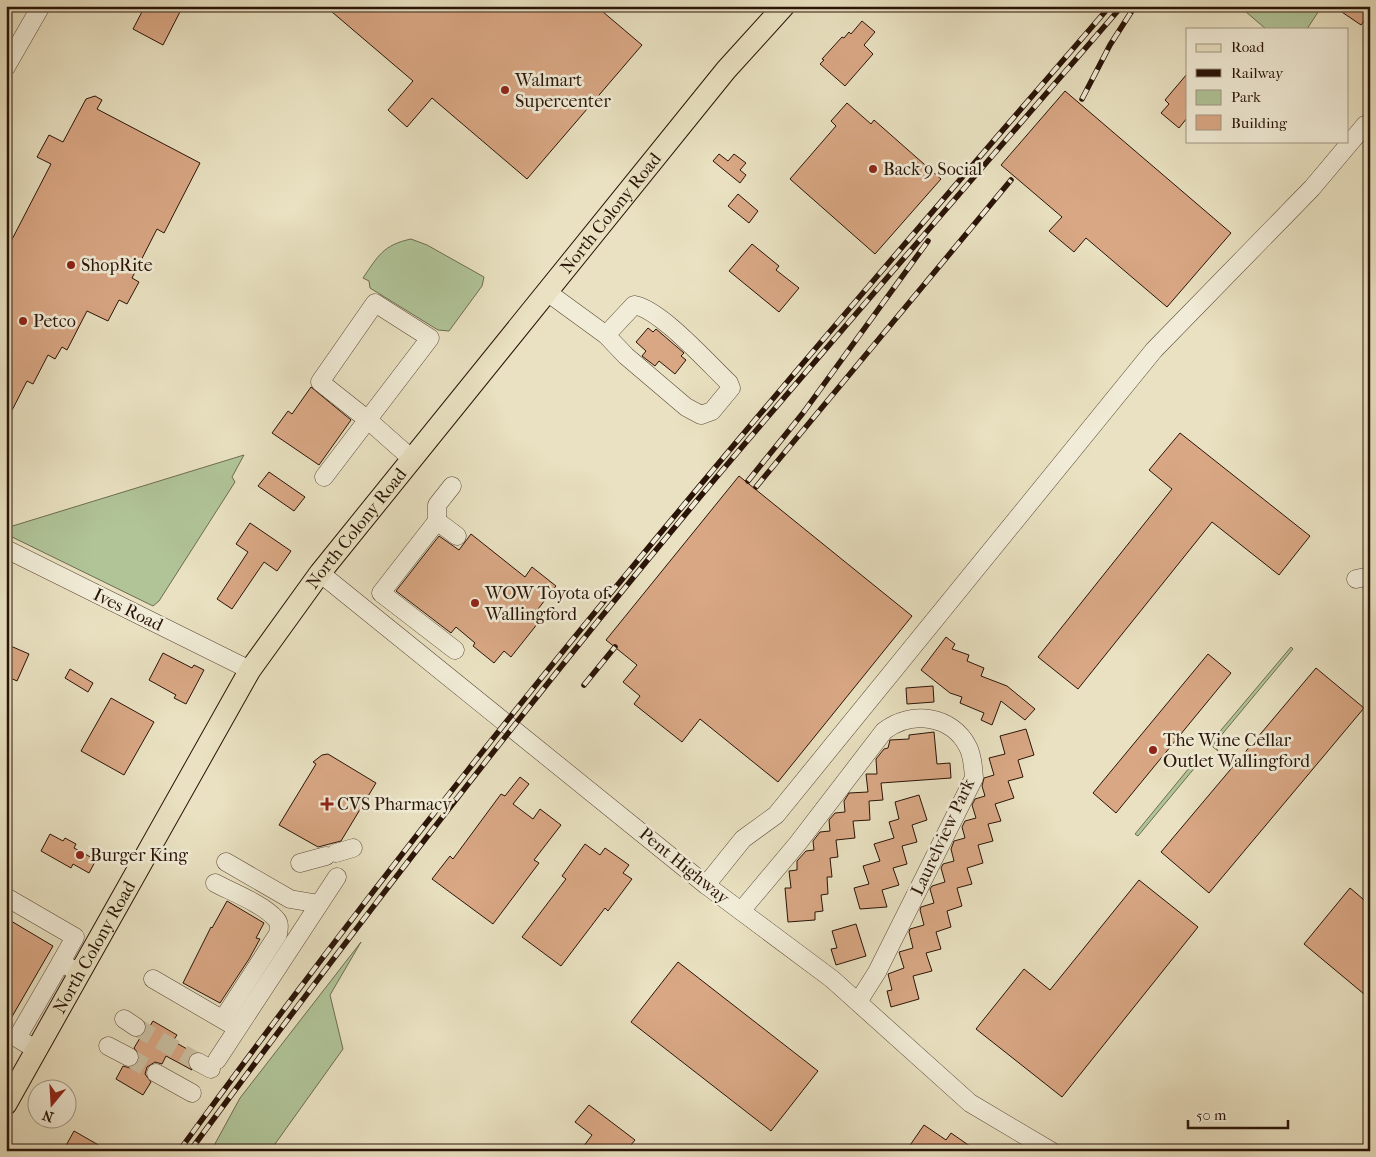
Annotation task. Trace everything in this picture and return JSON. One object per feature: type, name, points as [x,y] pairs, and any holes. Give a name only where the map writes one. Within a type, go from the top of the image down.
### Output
[{"type":"main road","name":"North Colony Road","points":[[6,1104],[250,670],[320,573],[726,70],[784,6]]},
{"type":"street","points":[[6,67],[41,6]]},
{"type":"street","points":[[706,885],[743,839],[776,815],[1154,350],[1312,188],[1365,125]]},
{"type":"street","points":[[547,292],[606,335],[626,356],[671,394],[701,415],[712,411],[731,388],[722,376],[658,316],[644,306],[634,304],[606,335]]},
{"type":"street","points":[[324,477],[368,420],[399,380],[430,338],[375,303],[320,382],[368,420],[412,459]]},
{"type":"street","points":[[452,486],[437,505],[437,521],[381,593],[455,650]]},
{"type":"street","points":[[437,521],[457,536]]},
{"type":"street","name":"Ives Road","points":[[6,549],[250,670]]},
{"type":"street","name":"Pent Highway","points":[[320,573],[706,885],[832,979],[970,1103],[1052,1151]]},
{"type":"street","name":"Laurelview Park","points":[[741,911],[798,843],[884,731],[899,722],[920,718],[938,721],[953,729],[964,741],[971,754],[974,778],[877,972],[858,1002]]},
{"type":"street","points":[[300,863],[353,848]]},
{"type":"street","points":[[226,862],[290,899],[319,904]]},
{"type":"street","points":[[209,1064],[230,1023],[281,946],[319,904],[337,877]]},
{"type":"street","points":[[215,883],[277,919],[281,946]]},
{"type":"street","points":[[6,897],[75,937],[61,962],[11,1035],[37,1050]]},
{"type":"street","points":[[61,962],[80,974]]},
{"type":"street","points":[[153,978],[230,1023]]},
{"type":"street","points":[[108,1046],[129,1057]]},
{"type":"street","points":[[156,1073],[192,1093]]},
{"type":"green space","points":[[1239,6],[1322,6],[1308,28],[1265,28]]},
{"type":"green space","points":[[411,239],[427,245],[484,277],[482,286],[449,331],[438,330],[370,288],[369,281],[363,278],[373,263],[387,248]]},
{"type":"green space","points":[[244,455],[232,477],[235,482],[159,601],[153,606],[6,534],[6,528]]},
{"type":"green space","points":[[1291,647],[1293,649],[1214,744],[1218,751],[1203,739],[1205,737],[1211,742]]},
{"type":"green space","points":[[1189,754],[1204,768],[1197,765],[1138,836],[1135,834],[1194,762],[1188,756]]},
{"type":"green space","points":[[361,942],[330,995],[343,1049],[270,1151],[211,1151],[240,1098]]},
{"type":"building","points":[[145,6],[183,6],[163,45],[133,29]]},
{"type":"building","name":"Walmart Supercenter","points":[[325,6],[596,6],[642,45],[527,179],[432,98],[407,127],[388,110],[413,81]]},
{"type":"building","points":[[1333,6],[1370,6],[1370,13],[1361,25]]},
{"type":"building","points":[[862,21],[875,32],[864,45],[873,54],[845,86],[820,64],[824,60],[822,59],[842,37],[844,38],[849,32],[851,34]]},
{"type":"building","points":[[1186,75],[1186,119],[1179,128],[1161,113],[1169,104],[1165,100]]},
{"type":"building","points":[[1065,91],[1231,233],[1167,307],[1086,238],[1074,252],[1049,231],[1062,217],[1001,165]]},
{"type":"building","points":[[95,96],[102,100],[97,109],[200,163],[164,233],[157,229],[132,278],[139,282],[127,304],[119,300],[108,321],[87,311],[67,350],[62,347],[55,359],[48,355],[33,384],[27,381],[6,422],[6,251],[51,164],[37,157],[49,135],[63,142],[86,99]]},
{"type":"building","points":[[847,103],[871,124],[874,120],[941,179],[875,254],[790,179],[836,126],[831,121]]},
{"type":"building","points":[[719,154],[728,161],[734,154],[746,163],[740,170],[746,175],[740,183],[713,161]]},
{"type":"building","points":[[738,194],[758,211],[749,223],[728,206]]},
{"type":"building","points":[[752,244],[779,266],[776,270],[799,288],[779,312],[729,271]]},
{"type":"building","points":[[648,328],[653,332],[656,329],[684,353],[681,356],[686,360],[675,374],[659,361],[655,366],[642,356],[646,351],[636,342]]},
{"type":"building","points":[[311,387],[351,420],[319,465],[272,433],[288,411],[292,414]]},
{"type":"building","points":[[1180,433],[1310,536],[1279,575],[1212,522],[1078,689],[1038,657],[1172,489],[1149,470]]},
{"type":"building","points":[[269,472],[305,497],[294,511],[258,486]]},
{"type":"building","points":[[739,476],[912,616],[778,782],[700,719],[682,742],[634,704],[640,696],[623,682],[637,665],[606,640]]},
{"type":"building","points":[[250,523],[291,551],[277,571],[264,562],[232,609],[217,599],[248,552],[236,544]]},
{"type":"building","name":"WOW Toyota of Wallingford","points":[[471,534],[525,577],[532,567],[556,586],[531,618],[538,623],[511,657],[504,651],[494,663],[473,646],[475,643],[456,627],[451,633],[396,591],[439,536],[459,550]]},
{"type":"building","points":[[946,637],[955,644],[952,649],[969,655],[967,661],[984,668],[981,676],[1007,686],[1035,709],[1025,720],[1001,701],[992,725],[981,720],[984,713],[960,703],[962,697],[950,693],[921,670]]},
{"type":"building","points":[[6,644],[29,654],[17,681],[6,676]]},
{"type":"building","points":[[163,653],[192,668],[194,665],[204,670],[186,704],[174,698],[176,695],[149,680]]},
{"type":"building","points":[[1208,654],[1231,673],[1116,813],[1093,793]]},
{"type":"building","points":[[1316,668],[1364,708],[1209,893],[1161,852]]},
{"type":"building","points":[[70,669],[93,683],[88,692],[65,678]]},
{"type":"building","points":[[933,686],[934,702],[907,704],[906,688]]},
{"type":"building","points":[[111,698],[154,722],[124,775],[81,751]]},
{"type":"building","points":[[1026,729],[1034,755],[1018,760],[1023,777],[1008,781],[1014,798],[995,804],[1001,821],[988,824],[993,841],[978,845],[983,863],[967,868],[972,884],[957,888],[962,906],[947,911],[951,927],[936,932],[941,949],[926,953],[932,971],[913,976],[919,999],[891,1007],[887,991],[892,990],[888,974],[904,968],[899,952],[913,948],[910,929],[924,925],[921,907],[934,903],[930,889],[932,886],[945,882],[941,868],[943,864],[954,861],[951,849],[954,841],[965,838],[962,827],[965,821],[976,818],[972,805],[975,799],[985,796],[982,786],[984,778],[994,775],[989,758],[1005,754],[1000,736]]},
{"type":"building","points":[[934,732],[937,764],[950,763],[951,778],[881,783],[883,800],[869,801],[870,820],[853,821],[855,838],[836,840],[838,857],[830,858],[832,877],[827,877],[828,894],[821,895],[823,911],[815,912],[815,920],[788,922],[785,888],[791,888],[789,871],[797,870],[797,861],[806,851],[814,850],[813,841],[820,832],[830,831],[829,820],[835,813],[845,812],[844,801],[849,793],[868,792],[866,774],[877,774],[876,759],[884,749],[888,748],[890,740],[909,739],[909,735]]},
{"type":"building","name":"CVS Pharmacy","points":[[328,754],[376,783],[341,841],[318,847],[279,825],[316,764],[313,762],[322,755]]},
{"type":"building","points":[[520,777],[529,784],[513,804],[533,819],[540,809],[561,825],[534,860],[539,863],[493,924],[432,879],[450,856],[453,859],[501,794],[505,796]]},
{"type":"building","points":[[919,795],[927,820],[912,825],[917,842],[902,846],[907,864],[893,868],[899,885],[882,890],[887,907],[860,909],[854,888],[869,884],[863,866],[880,861],[874,844],[894,838],[889,822],[899,819],[895,802]]},
{"type":"building","points":[[50,834],[63,841],[65,838],[76,844],[74,848],[96,860],[89,873],[73,864],[71,868],[41,851]]},
{"type":"building","points":[[585,844],[600,855],[605,848],[629,865],[623,873],[632,879],[608,911],[605,908],[561,966],[522,937],[566,879],[562,876]]},
{"type":"building","points":[[1139,880],[1198,927],[1062,1097],[976,1029],[1024,969],[1050,990]]},
{"type":"building","points":[[1350,888],[1370,905],[1370,999],[1304,944]]},
{"type":"building","points":[[227,901],[264,923],[256,938],[260,939],[249,959],[220,1003],[183,983],[211,927]]},
{"type":"building","points":[[6,918],[53,946],[6,1027]]},
{"type":"building","points":[[856,924],[866,956],[836,965],[831,949],[837,948],[832,931]]},
{"type":"building","points":[[678,962],[818,1071],[771,1131],[631,1022]]},
{"type":"building","points":[[153,1021],[177,1035],[173,1041],[194,1053],[187,1062],[192,1070],[166,1056],[162,1064],[155,1062],[147,1067],[145,1074],[151,1082],[143,1095],[116,1079],[123,1066],[130,1068],[138,1062],[140,1056],[134,1048],[140,1038],[138,1037],[145,1032],[146,1024],[150,1026]]},
{"type":"building","points":[[589,1105],[635,1140],[626,1151],[580,1151],[592,1135],[575,1122]]},
{"type":"building","points":[[924,1125],[946,1140],[951,1133],[977,1151],[906,1151]]},
{"type":"building","points":[[74,1131],[109,1151],[63,1151]]},
{"type":"tunnel","points":[[136,1027],[198,1062]]},
{"type":"tunnel","points":[[129,1057],[156,1073]]},
{"type":"railway","points":[[179,1151],[402,854],[575,637],[811,354],[1110,6]]},
{"type":"railway","points":[[190,1151],[384,893],[583,639],[770,414],[1122,6]]},
{"type":"railway","points":[[1082,99],[1110,45],[1135,6]]},
{"type":"railway","points":[[756,487],[1011,180]]},
{"type":"railway","points":[[748,481],[803,413],[928,241]]},
{"type":"railway","points":[[584,685],[615,647]]},
{"type":"place","name":"Walmart Supercenter","points":[[505,90]]},
{"type":"place","name":"Back 9 Social","points":[[873,169]]},
{"type":"place","name":"ShopRite","points":[[71,265]]},
{"type":"place","name":"Petco","points":[[23,321]]},
{"type":"place","name":"WOW Toyota of Wallingford","points":[[475,603]]},
{"type":"place","name":"The Wine Cellar Outlet Wallingford","points":[[1153,750]]},
{"type":"place","name":"CVS Pharmacy","points":[[327,804]]},
{"type":"place","name":"Burger King","points":[[80,855]]}]
